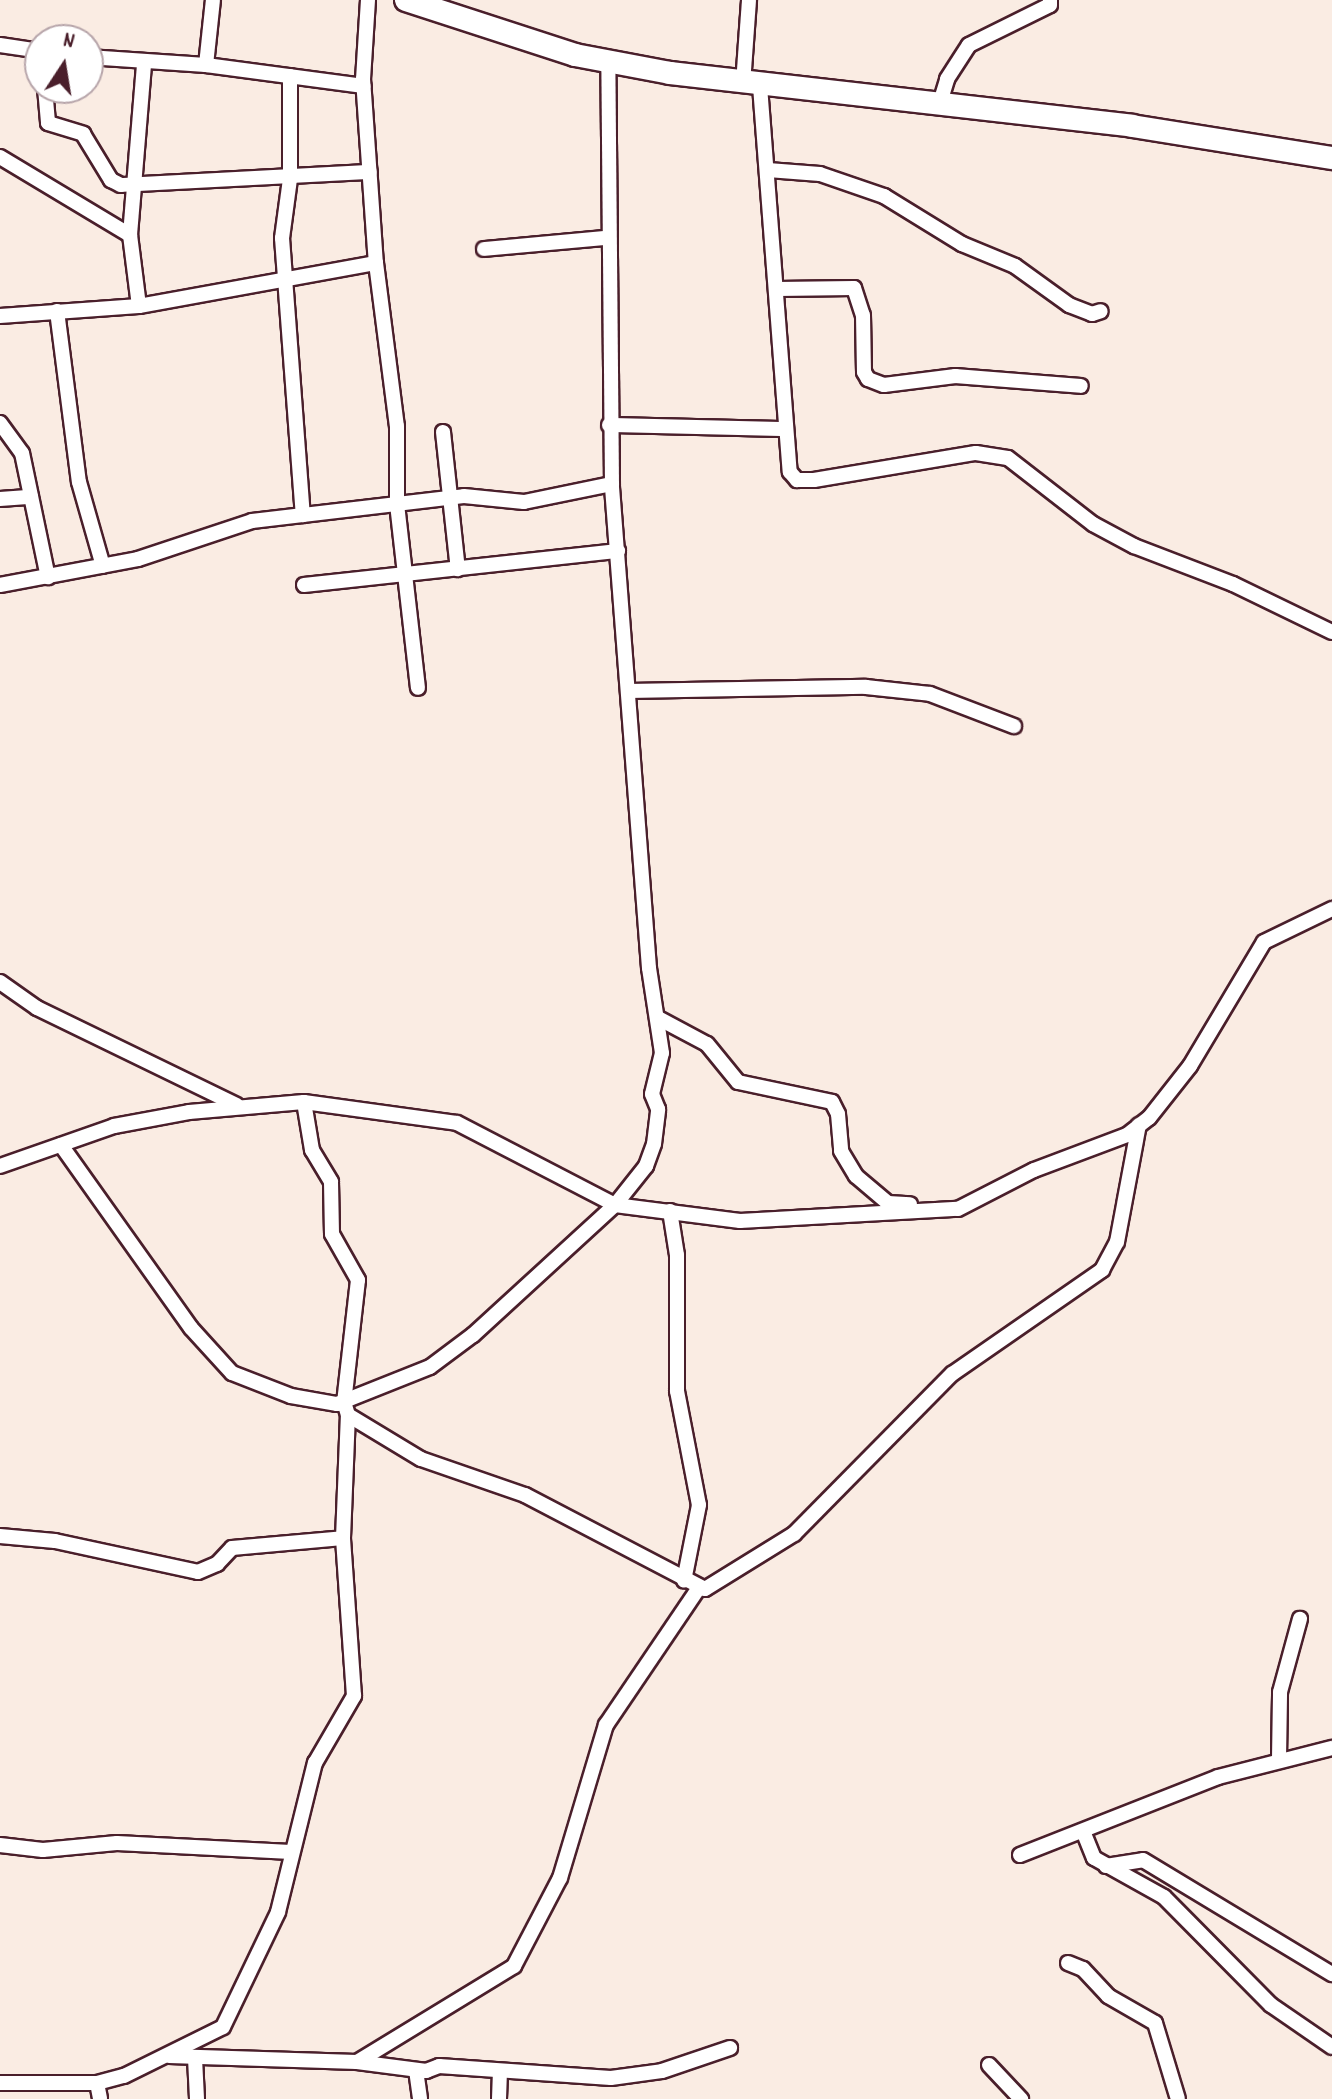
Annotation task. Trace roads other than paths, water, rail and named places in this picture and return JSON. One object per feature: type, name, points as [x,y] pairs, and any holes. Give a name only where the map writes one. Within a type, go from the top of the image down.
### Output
[{"type":"main road","points":[[409,1],[608,61],[752,85],[1132,126],[1332,158]]},
{"type":"street","points":[[206,65],[213,0]]},
{"type":"street","points":[[368,0],[364,86],[376,263],[397,426],[397,504],[418,688]]},
{"type":"street","points":[[749,0],[752,85],[768,170],[784,429],[790,472],[797,480],[976,453],[1008,458],[1093,524],[1134,546],[1233,584],[1332,632]]},
{"type":"street","points":[[939,106],[947,79],[969,45],[1050,5],[1050,0]]},
{"type":"street","points":[[0,45],[24,49]]},
{"type":"street","points":[[104,59],[144,64],[206,65],[364,86]]},
{"type":"street","points":[[346,1408],[430,1367],[473,1335],[615,1205],[646,1166],[654,1144],[658,1109],[652,1094],[662,1065],[649,968],[609,425],[606,238],[608,61]]},
{"type":"street","points":[[139,306],[130,235],[144,64]]},
{"type":"street","points":[[290,76],[290,179],[282,238],[303,515]]},
{"type":"street","points":[[46,104],[48,123],[83,134],[111,180],[133,187],[370,172]]},
{"type":"street","points":[[0,157],[130,235]]},
{"type":"street","points":[[768,170],[820,174],[884,196],[962,244],[1015,266],[1069,305],[1092,314],[1101,311]]},
{"type":"street","points":[[484,249],[606,238]]},
{"type":"street","points":[[0,316],[139,306],[376,263]]},
{"type":"street","points":[[777,289],[854,288],[864,324],[864,372],[868,379],[884,385],[955,376],[1081,386]]},
{"type":"street","points":[[57,311],[79,482],[103,566]]},
{"type":"street","points":[[0,423],[22,453],[48,577]]},
{"type":"street","points":[[609,425],[784,429]]},
{"type":"street","points":[[443,432],[453,497],[458,569]]},
{"type":"street","points":[[0,585],[103,566],[204,533],[303,515],[453,497],[524,502],[612,484]]},
{"type":"street","points":[[0,499],[31,497]]},
{"type":"street","points":[[304,585],[618,551]]},
{"type":"street","points":[[628,691],[866,687],[930,694],[1014,726]]},
{"type":"street","points":[[0,1166],[114,1126],[240,1106],[304,1102],[457,1123],[615,1205],[778,1221],[958,1209],[1139,1125],[1190,1066],[1264,942],[1332,909]]},
{"type":"street","points":[[0,982],[37,1008],[168,1076],[240,1106]]},
{"type":"street","points":[[658,1018],[707,1044],[738,1082],[832,1102],[838,1114],[841,1151],[856,1176],[888,1203],[910,1204]]},
{"type":"street","points":[[0,2083],[97,2083],[169,2056],[223,2027],[278,1912],[311,1772],[354,1696],[343,1538],[346,1408],[358,1280],[332,1234],[331,1182],[312,1150],[304,1102]]},
{"type":"street","points":[[61,1145],[191,1328],[232,1373],[291,1396],[346,1408],[421,1459],[525,1495],[698,1589],[715,1587],[794,1534],[952,1374],[1102,1270],[1117,1242],[1139,1125]]},
{"type":"street","points":[[670,1211],[677,1255],[677,1391],[699,1505],[684,1581]]},
{"type":"street","points":[[0,1536],[55,1541],[198,1572],[217,1564],[232,1548],[343,1538]]},
{"type":"street","points":[[357,2062],[514,1966],[528,1946],[576,1834],[587,1777],[606,1725],[698,1589]]},
{"type":"street","points":[[1279,1759],[1280,1692],[1300,1619]]},
{"type":"street","points":[[1020,1855],[1279,1759],[1332,1748]]},
{"type":"street","points":[[1083,1831],[1094,1858],[1164,1897],[1271,2005],[1332,2047]]},
{"type":"street","points":[[0,1845],[43,1850],[117,1843],[291,1852]]},
{"type":"street","points":[[1106,1866],[1143,1860],[1332,1974]]},
{"type":"street","points":[[1068,1963],[1083,1969],[1108,1996],[1155,2023],[1178,2099]]},
{"type":"street","points":[[169,2056],[357,2062],[416,2070],[439,2066],[500,2074],[611,2078],[662,2071],[730,2048]]},
{"type":"street","points":[[195,2058],[197,2099]]},
{"type":"street","points":[[989,2065],[1021,2099]]},
{"type":"street","points":[[416,2070],[420,2099]]},
{"type":"street","points":[[499,2099],[500,2074]]},
{"type":"street","points":[[97,2083],[100,2099]]}]
